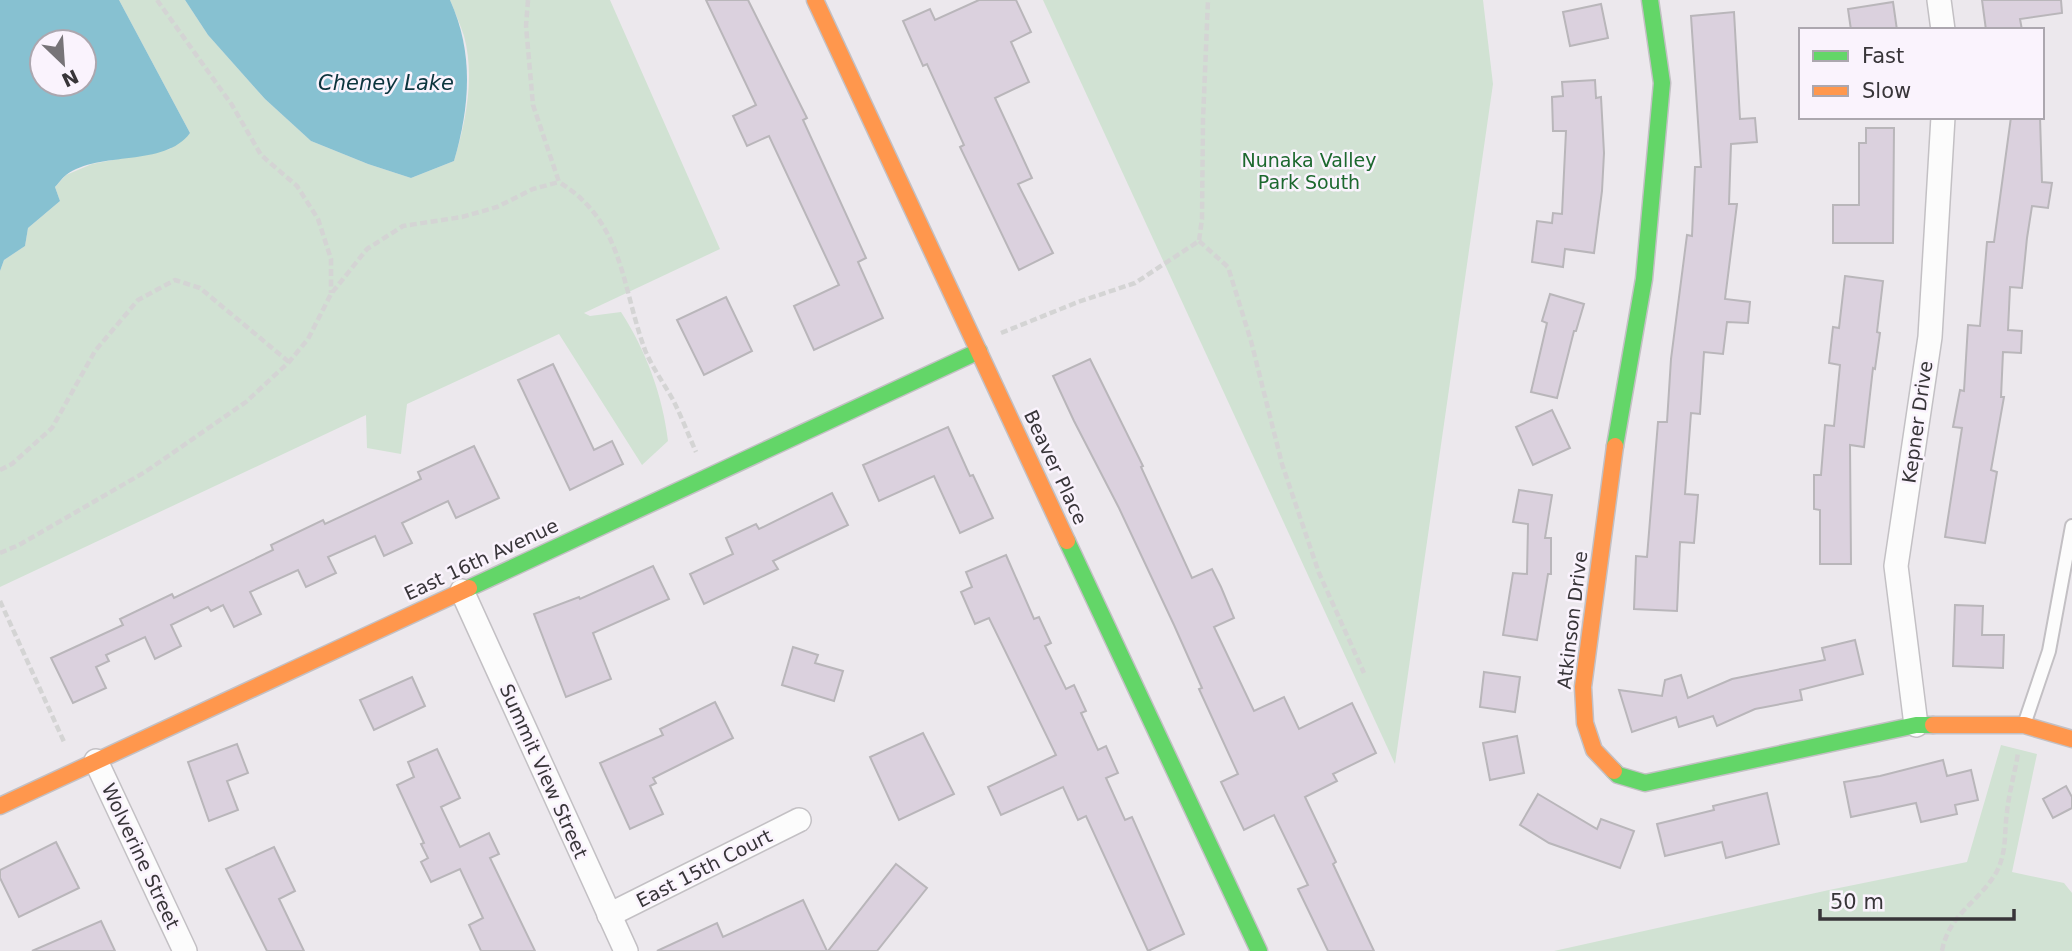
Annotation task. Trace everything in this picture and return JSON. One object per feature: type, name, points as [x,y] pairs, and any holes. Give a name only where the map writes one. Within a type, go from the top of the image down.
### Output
[{"type":"street","name":"Beaver Place","points":[[815,0],[1259,951]]},
{"type":"street","name":"Atkinson Drive","points":[[1650,0],[1662,83],[1644,279],[1613,455],[1583,687],[1584,723],[1594,750],[1618,775],[1645,783],[1916,725],[2024,725],[2072,739]]},
{"type":"street","points":[[1940,0],[1943,28]]},
{"type":"street","name":"Kepner Drive","points":[[1916,725],[1896,566],[1930,337],[1943,119]]},
{"type":"street","name":"East 16th Avenue","points":[[0,806],[979,351]]},
{"type":"street","name":"Summit View Street","points":[[462,591],[626,951]]},
{"type":"street","name":"Wolverine Street","points":[[87,766],[185,951]]},
{"type":"street","name":"East 15th Court","points":[[608,915],[799,820]]},
{"type":"lane","points":[[2024,725],[2049,651],[2072,526]]},
{"type":"path","points":[[158,0],[232,105],[261,155],[297,186],[318,219],[331,259],[331,294]]},
{"type":"path","points":[[528,0],[526,26],[533,105],[559,183],[575,192],[596,213],[617,251],[629,304],[647,354],[674,401],[708,477]]},
{"type":"path","points":[[979,351],[1003,332],[1135,283],[1199,241],[1202,219],[1208,0]]},
{"type":"path","points":[[0,553],[19,545],[145,472],[246,402],[289,362],[308,339],[331,294],[366,249],[403,226],[497,207],[533,189],[559,183]]},
{"type":"path","points":[[1199,241],[1228,267],[1286,476],[1319,573],[1364,673]]},
{"type":"path","points":[[0,470],[12,464],[52,428],[95,351],[138,300],[174,280],[200,288],[289,362]]},
{"type":"path","points":[[0,601],[87,766]]},
{"type":"path","points":[[1942,951],[1953,921],[1980,894],[1997,871],[2006,845],[2007,813],[2024,725]]},
{"type":"green space","points":[[119,0],[185,0],[208,35],[265,99],[311,141],[411,178],[454,161],[462,131],[468,99],[469,67],[464,36],[450,0],[610,0],[720,249],[584,313],[590,316],[621,312],[652,374],[668,441],[642,465],[559,334],[407,404],[401,454],[367,448],[366,415],[0,587],[0,271],[4,260],[25,246],[28,228],[60,201],[55,187],[66,175],[92,164],[170,149],[190,133]]},
{"type":"green space","name":"Nunaka Valley Park South","points":[[1043,0],[1483,0],[1493,84],[1395,764]]},
{"type":"green space","points":[[2001,745],[2037,754],[2012,872],[2064,883],[2072,893],[2072,951],[1554,951],[1967,862]]},
{"type":"water","points":[[0,0],[119,0],[190,133],[179,144],[164,151],[96,163],[80,167],[66,175],[55,187],[60,201],[28,228],[25,246],[4,260],[0,271]]},
{"type":"water","name":"Cheney Lake","points":[[185,0],[450,0],[463,40],[467,80],[464,120],[454,161],[411,178],[311,141],[265,99],[208,35]]},
{"type":"building","points":[[706,0],[748,0],[807,118],[803,120],[866,258],[858,262],[883,318],[814,350],[794,306],[839,285],[769,136],[747,146],[733,116],[756,105]]},
{"type":"building","points":[[979,0],[1016,0],[1031,32],[1011,42],[1029,82],[995,98],[1032,178],[1018,184],[1053,253],[1019,270],[960,147],[964,145],[927,64],[923,66],[903,21],[930,9],[935,20]]},
{"type":"building","points":[[1982,0],[2061,0],[2062,13],[2020,19],[2022,28],[1986,28]]},
{"type":"building","points":[[1893,2],[1897,28],[1851,28],[1848,9]]},
{"type":"building","points":[[1601,4],[1608,38],[1570,46],[1563,12]]},
{"type":"building","points":[[1734,12],[1740,119],[1755,118],[1757,142],[1731,144],[1729,204],[1737,204],[1725,299],[1750,302],[1748,323],[1727,322],[1723,354],[1704,352],[1700,414],[1691,413],[1685,494],[1698,495],[1694,543],[1680,542],[1677,611],[1634,609],[1636,556],[1647,557],[1658,422],[1667,422],[1671,359],[1687,235],[1692,236],[1695,167],[1701,167],[1691,16]]},
{"type":"building","points":[[1595,80],[1596,98],[1601,97],[1604,153],[1594,253],[1565,249],[1563,267],[1532,262],[1537,221],[1552,223],[1553,213],[1562,214],[1566,131],[1553,131],[1552,97],[1563,96],[1562,82]]},
{"type":"building","points":[[2011,119],[2040,119],[2042,182],[2052,183],[2048,208],[2032,206],[2022,288],[2010,287],[2008,330],[2022,331],[2021,353],[2003,352],[2001,397],[2004,397],[1991,470],[1997,472],[1985,543],[1945,537],[1962,428],[1953,427],[1960,390],[1964,391],[1968,325],[1980,326],[1987,242],[1994,242]]},
{"type":"building","points":[[1866,128],[1894,128],[1893,243],[1833,243],[1833,205],[1859,205],[1859,143],[1866,143]]},
{"type":"building","points":[[1845,276],[1883,281],[1877,332],[1880,333],[1864,447],[1850,445],[1851,564],[1820,564],[1820,510],[1814,509],[1814,475],[1821,475],[1825,425],[1834,426],[1840,365],[1829,363],[1833,327],[1839,328]]},
{"type":"building","points":[[1550,294],[1584,304],[1574,331],[1557,398],[1531,392],[1547,323],[1542,321]]},
{"type":"building","points":[[726,297],[752,351],[704,375],[677,320]]},
{"type":"building","points":[[1090,359],[1143,466],[1141,467],[1192,578],[1212,569],[1221,587],[1234,618],[1214,627],[1254,711],[1284,697],[1299,729],[1352,703],[1376,753],[1333,774],[1337,781],[1305,797],[1374,951],[1328,951],[1298,889],[1308,885],[1274,815],[1244,830],[1221,782],[1238,774],[1199,689],[1202,688],[1119,508],[1053,376]]},
{"type":"building","points":[[553,364],[594,450],[612,441],[623,464],[570,490],[518,380]]},
{"type":"building","points":[[1552,410],[1570,448],[1533,465],[1516,427]]},
{"type":"building","points":[[948,427],[993,518],[960,533],[934,476],[879,501],[863,465]]},
{"type":"building","points":[[474,446],[499,498],[456,518],[448,501],[402,523],[412,543],[384,556],[375,536],[328,557],[336,573],[306,587],[298,570],[250,592],[261,614],[234,627],[223,605],[211,611],[208,607],[171,625],[181,646],[155,659],[145,637],[106,655],[109,661],[96,667],[106,688],[73,703],[51,658],[123,625],[120,619],[172,594],[174,598],[273,550],[271,545],[323,520],[325,524],[421,479],[418,472]]},
{"type":"building","points":[[1519,490],[1552,495],[1545,538],[1551,538],[1551,574],[1548,574],[1537,640],[1503,635],[1513,573],[1527,574],[1528,524],[1513,522]]},
{"type":"building","points":[[832,493],[848,525],[773,561],[778,569],[704,604],[690,574],[733,554],[726,538],[756,524],[759,529]]},
{"type":"building","points":[[1006,555],[1034,619],[1039,617],[1051,643],[1045,646],[1066,689],[1074,685],[1086,711],[1081,713],[1098,750],[1106,746],[1118,773],[1106,778],[1125,820],[1132,817],[1184,934],[1148,951],[1086,816],[1078,820],[1063,787],[1001,815],[988,787],[1056,755],[989,618],[975,624],[961,592],[972,587],[966,572]]},
{"type":"building","points":[[653,566],[669,599],[593,633],[611,679],[566,697],[534,614],[579,597],[580,599]]},
{"type":"building","points":[[1955,605],[1983,606],[1982,635],[2004,635],[2003,668],[1953,666]]},
{"type":"building","points":[[1855,640],[1863,674],[1800,690],[1802,700],[1755,709],[1717,726],[1713,716],[1679,727],[1676,717],[1632,732],[1619,690],[1662,696],[1665,680],[1681,675],[1688,698],[1732,679],[1825,660],[1822,648]]},
{"type":"building","points":[[793,647],[818,655],[815,663],[843,671],[834,701],[782,685]]},
{"type":"building","points":[[1484,672],[1520,677],[1515,712],[1480,707]]},
{"type":"building","points":[[412,677],[425,706],[374,730],[360,700]]},
{"type":"building","points":[[715,702],[733,738],[653,778],[656,783],[650,786],[663,814],[630,829],[600,763],[663,735],[660,729]]},
{"type":"building","points":[[923,733],[954,794],[899,820],[870,757]]},
{"type":"building","points":[[1517,736],[1524,773],[1490,780],[1483,743]]},
{"type":"building","points":[[237,744],[248,773],[227,781],[238,810],[209,821],[188,762]]},
{"type":"building","points":[[437,749],[460,798],[441,807],[460,847],[489,833],[499,854],[490,858],[535,951],[481,951],[469,925],[483,918],[460,869],[431,882],[421,862],[428,858],[421,844],[424,843],[397,785],[414,777],[408,762]]},
{"type":"building","points":[[1943,760],[1947,776],[1971,770],[1978,800],[1955,805],[1957,814],[1921,822],[1916,803],[1851,817],[1844,782]]},
{"type":"building","points":[[2066,786],[2072,797],[2072,808],[2053,818],[2043,799]]},
{"type":"building","points":[[1767,793],[1779,844],[1726,858],[1722,842],[1665,856],[1657,824],[1714,810],[1713,806]]},
{"type":"building","points":[[1538,794],[1597,829],[1601,819],[1634,831],[1620,868],[1549,843],[1520,825]]},
{"type":"building","points":[[56,842],[79,888],[19,917],[0,878],[0,870]]},
{"type":"building","points":[[274,847],[295,891],[279,899],[304,951],[267,951],[226,869]]},
{"type":"building","points":[[896,864],[927,888],[877,951],[828,951]]},
{"type":"building","points":[[803,900],[827,951],[657,951],[717,923],[723,937]]},
{"type":"building","points":[[101,921],[115,951],[32,951]]},
{"type":"traffic: fast","points":[[1615,446],[1644,279],[1662,83],[1650,0]]},
{"type":"traffic: fast","points":[[469,588],[979,351]]},
{"type":"traffic: fast","points":[[1067,541],[1259,951]]},
{"type":"traffic: fast","points":[[1614,771],[1618,775],[1645,783],[1916,725],[1933,725]]},
{"type":"traffic: slow","points":[[815,0],[1067,541]]},
{"type":"traffic: slow","points":[[1614,771],[1594,750],[1585,723],[1583,687],[1615,446]]},
{"type":"traffic: slow","points":[[0,806],[469,588]]},
{"type":"traffic: slow","points":[[1933,725],[2024,725],[2072,739]]}]
